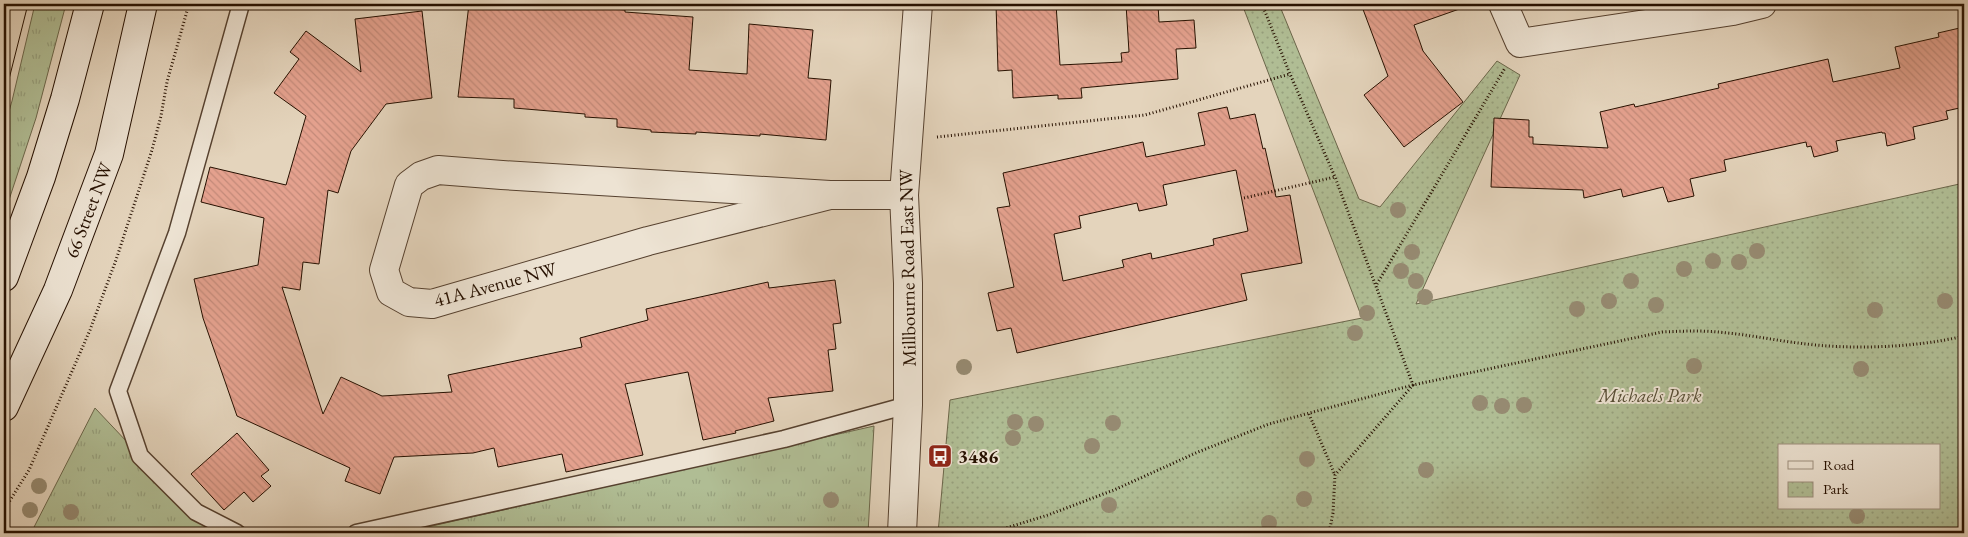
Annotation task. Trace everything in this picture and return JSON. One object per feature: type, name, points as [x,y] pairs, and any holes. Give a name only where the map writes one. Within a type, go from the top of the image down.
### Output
[{"type":"street","points":[[4,277],[41,177],[65,99],[90,4]]},
{"type":"street","name":"66 Street NW","points":[[4,407],[58,290],[109,154],[143,4]]},
{"type":"street","name":"Millbourne Road East NW","points":[[902,533],[908,405],[908,283],[904,195],[916,4]]},
{"type":"street","points":[[1504,4],[1520,43],[1762,4]]},
{"type":"street","name":"41A Avenue NW","points":[[830,195],[648,241],[432,304],[409,302],[390,292],[384,270],[409,185],[421,176],[438,170],[830,195],[904,195]]},
{"type":"lane","points":[[237,533],[196,512],[140,456],[118,391],[177,233],[240,4]]},
{"type":"lane","points":[[356,533],[784,439],[908,405]]},
{"type":"path","points":[[4,510],[29,470],[90,330],[152,150],[167,82],[189,4]]},
{"type":"path","points":[[1262,4],[1335,177],[1377,284],[1413,385]]},
{"type":"path","points":[[1377,284],[1520,43]]},
{"type":"path","points":[[907,141],[1145,115],[1290,74]]},
{"type":"path","points":[[1244,198],[1335,177]]},
{"type":"path","points":[[990,533],[1048,516],[1269,424],[1413,385],[1662,332],[1727,332],[1800,344],[1848,346],[1891,346],[1964,336]]},
{"type":"path","points":[[1335,475],[1413,385]]},
{"type":"path","points":[[1310,414],[1335,475],[1333,513],[1329,533]]},
{"type":"green space","points":[[35,4],[66,4],[36,118],[4,215],[4,128]]},
{"type":"green space","name":"Michaels Park","points":[[1242,4],[1279,4],[1359,199],[1380,207],[1497,61],[1520,75],[1416,304],[1964,183],[1964,533],[938,533],[950,400],[1362,318]]},
{"type":"green space","points":[[95,408],[213,533],[31,533]]},
{"type":"green space","points":[[874,426],[868,533],[401,533]]},
{"type":"building","points":[[469,4],[588,7],[693,17],[689,70],[747,74],[749,24],[813,30],[808,78],[831,80],[826,140],[760,134],[760,136],[696,132],[696,134],[651,132],[651,130],[617,127],[617,119],[585,117],[585,114],[514,108],[514,99],[458,97]]},
{"type":"building","points":[[996,4],[1056,4],[1060,65],[1122,62],[1121,53],[1129,52],[1126,4],[1158,4],[1159,22],[1194,20],[1196,48],[1176,49],[1178,79],[1081,88],[1082,98],[1058,99],[1058,95],[1013,98],[1012,70],[998,71]]},
{"type":"building","points":[[1361,4],[1464,4],[1465,7],[1414,25],[1423,51],[1463,102],[1404,147],[1364,95],[1388,76]]},
{"type":"building","points":[[422,11],[432,98],[386,104],[351,151],[338,193],[328,190],[319,264],[303,262],[300,290],[282,287],[323,414],[341,377],[382,396],[452,392],[448,375],[582,347],[580,338],[648,320],[646,309],[768,282],[769,288],[835,280],[841,323],[833,324],[836,349],[828,350],[833,391],[768,398],[774,421],[735,431],[736,433],[703,440],[688,372],[625,384],[643,455],[566,472],[562,454],[498,467],[494,448],[473,453],[394,457],[380,494],[345,481],[350,468],[237,416],[203,318],[194,279],[258,265],[264,218],[201,202],[210,167],[286,185],[306,116],[274,93],[299,59],[290,52],[306,31],[361,72],[355,19]]},
{"type":"building","points":[[1964,27],[1964,107],[1946,111],[1948,119],[1913,127],[1915,139],[1887,146],[1885,133],[1882,132],[1836,141],[1838,151],[1814,157],[1811,146],[1807,147],[1806,142],[1724,160],[1726,171],[1690,179],[1694,196],[1668,202],[1663,187],[1623,197],[1621,189],[1584,198],[1583,190],[1491,187],[1494,118],[1529,120],[1529,137],[1533,137],[1533,144],[1608,148],[1600,112],[1634,104],[1635,107],[1719,88],[1718,84],[1828,59],[1833,82],[1900,68],[1895,47],[1939,37],[1938,33]]},
{"type":"building","points":[[1227,107],[1230,119],[1255,114],[1276,197],[1290,195],[1302,263],[1241,274],[1247,300],[1017,353],[1011,328],[997,331],[988,293],[1014,287],[997,208],[1010,206],[1003,173],[1143,142],[1146,157],[1205,145],[1198,113]],"holes":[[[1236,170],[1248,231],[1213,239],[1214,245],[1152,259],[1151,253],[1122,260],[1124,267],[1063,281],[1054,234],[1081,228],[1079,216],[1137,203],[1139,211],[1167,205],[1163,185]]]},
{"type":"building","points":[[237,433],[269,470],[261,476],[271,486],[253,502],[244,492],[224,510],[191,474]]},
{"type":"tram line","points":[[4,16],[7,4]]},
{"type":"tram line","points":[[4,99],[28,4]]},
{"type":"place","name":"3486","points":[[940,456]]}]
